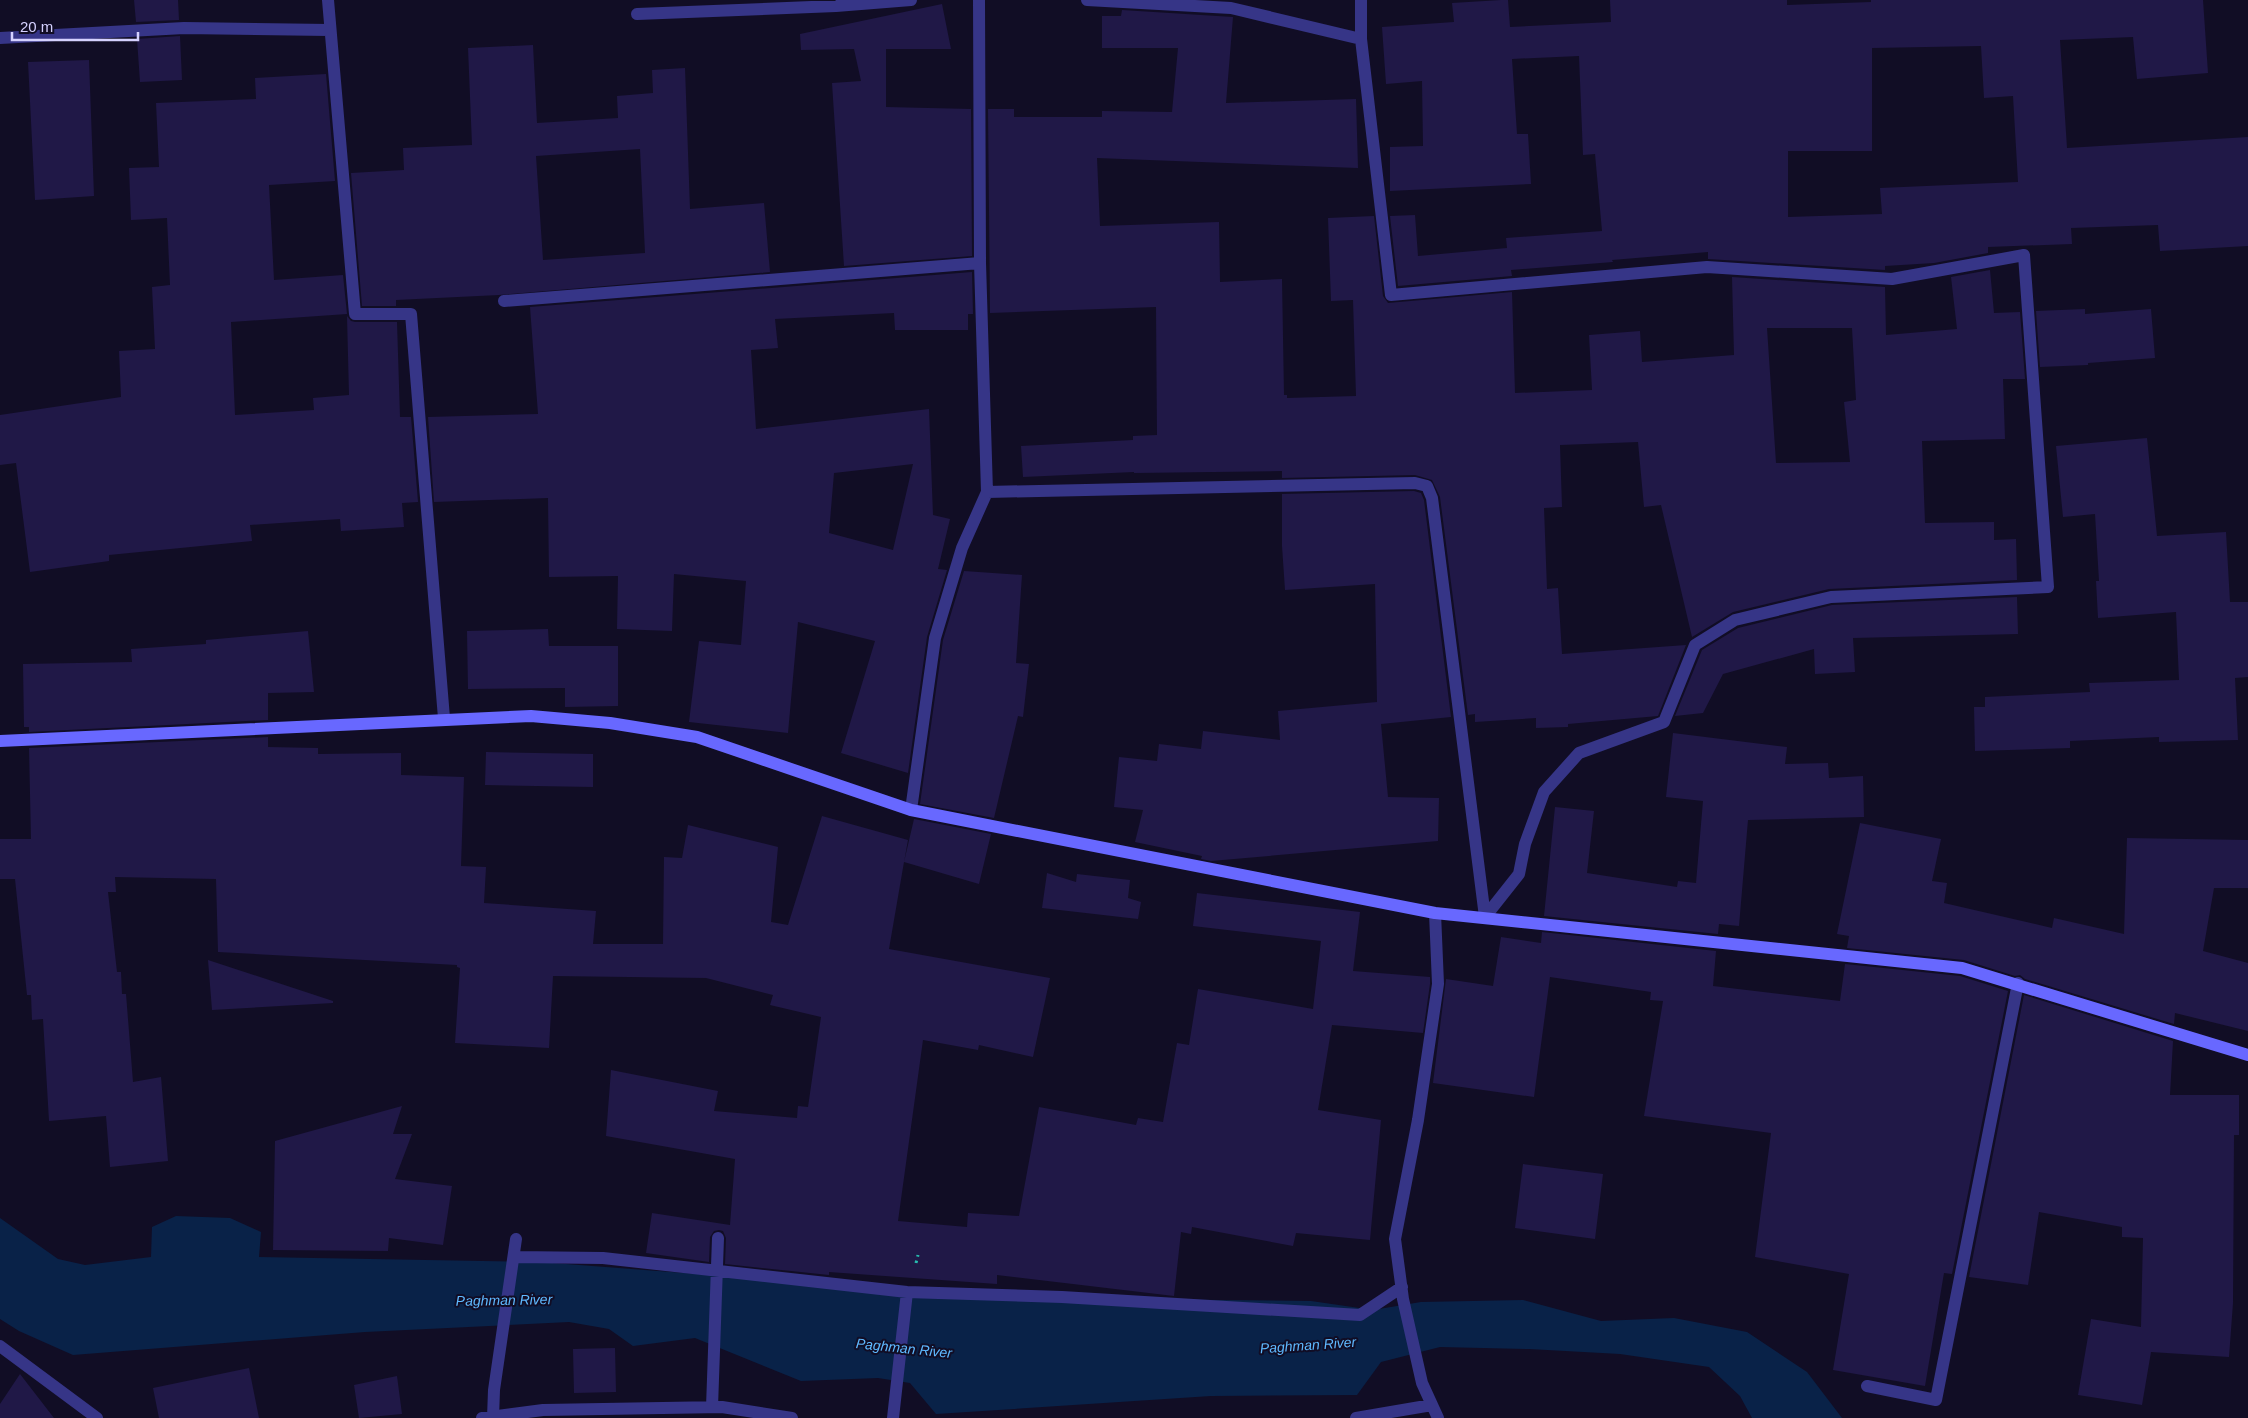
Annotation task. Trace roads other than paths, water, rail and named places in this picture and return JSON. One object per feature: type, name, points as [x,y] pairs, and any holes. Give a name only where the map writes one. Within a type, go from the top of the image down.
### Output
[{"type":"street","points":[[328,0],[355,314],[412,314],[444,718]]},
{"type":"street","points":[[637,14],[836,6],[911,0]]},
{"type":"street","points":[[911,810],[936,638],[962,548],[987,492],[980,263],[979,0]]},
{"type":"street","points":[[1087,0],[1232,8],[1361,39]]},
{"type":"street","points":[[1361,0],[1361,39],[1391,296],[1707,267],[1892,279],[2024,255],[2048,587],[1831,597],[1735,620],[1696,645],[1664,722],[1579,753],[1544,792],[1525,844],[1519,874],[1485,917]]},
{"type":"street","points":[[0,38],[184,28],[330,30]]},
{"type":"street","points":[[504,301],[980,263]]},
{"type":"street","points":[[987,492],[1415,482],[1428,486],[1432,498],[1485,917]]},
{"type":"street","points":[[0,741],[235,731],[444,718],[531,716],[610,723],[697,737],[911,810],[1435,912],[1962,968],[2248,1055]]},
{"type":"street","points":[[1435,912],[1438,984],[1418,1120],[1395,1239],[1403,1293],[1422,1383],[1438,1418]]},
{"type":"street","points":[[1866,1386],[1936,1400],[2018,984]]},
{"type":"street","points":[[712,1407],[715,1270],[718,1238]]},
{"type":"street","points":[[516,1239],[502,1342],[489,1418],[543,1410],[712,1407],[792,1418]]},
{"type":"street","points":[[514,1257],[603,1258],[907,1292],[1062,1297],[1360,1315],[1403,1293]]},
{"type":"street","points":[[893,1414],[907,1292]]},
{"type":"street","points":[[0,1346],[96,1418]]},
{"type":"street","points":[[1356,1418],[1432,1405]]},
{"type":"water","name":"Paghman River","points":[[176,1216],[230,1218],[261,1232],[259,1257],[540,1262],[1011,1298],[1311,1301],[1373,1310],[1421,1302],[1523,1300],[1601,1321],[1674,1318],[1747,1332],[1807,1372],[1842,1418],[1752,1418],[1740,1396],[1709,1367],[1620,1354],[1529,1349],[1440,1347],[1381,1362],[1357,1395],[1211,1396],[936,1414],[910,1383],[878,1378],[801,1381],[695,1338],[633,1346],[609,1329],[569,1322],[365,1332],[73,1355],[19,1331],[0,1319],[0,1218],[58,1259],[85,1265],[151,1257],[152,1227]]}]
